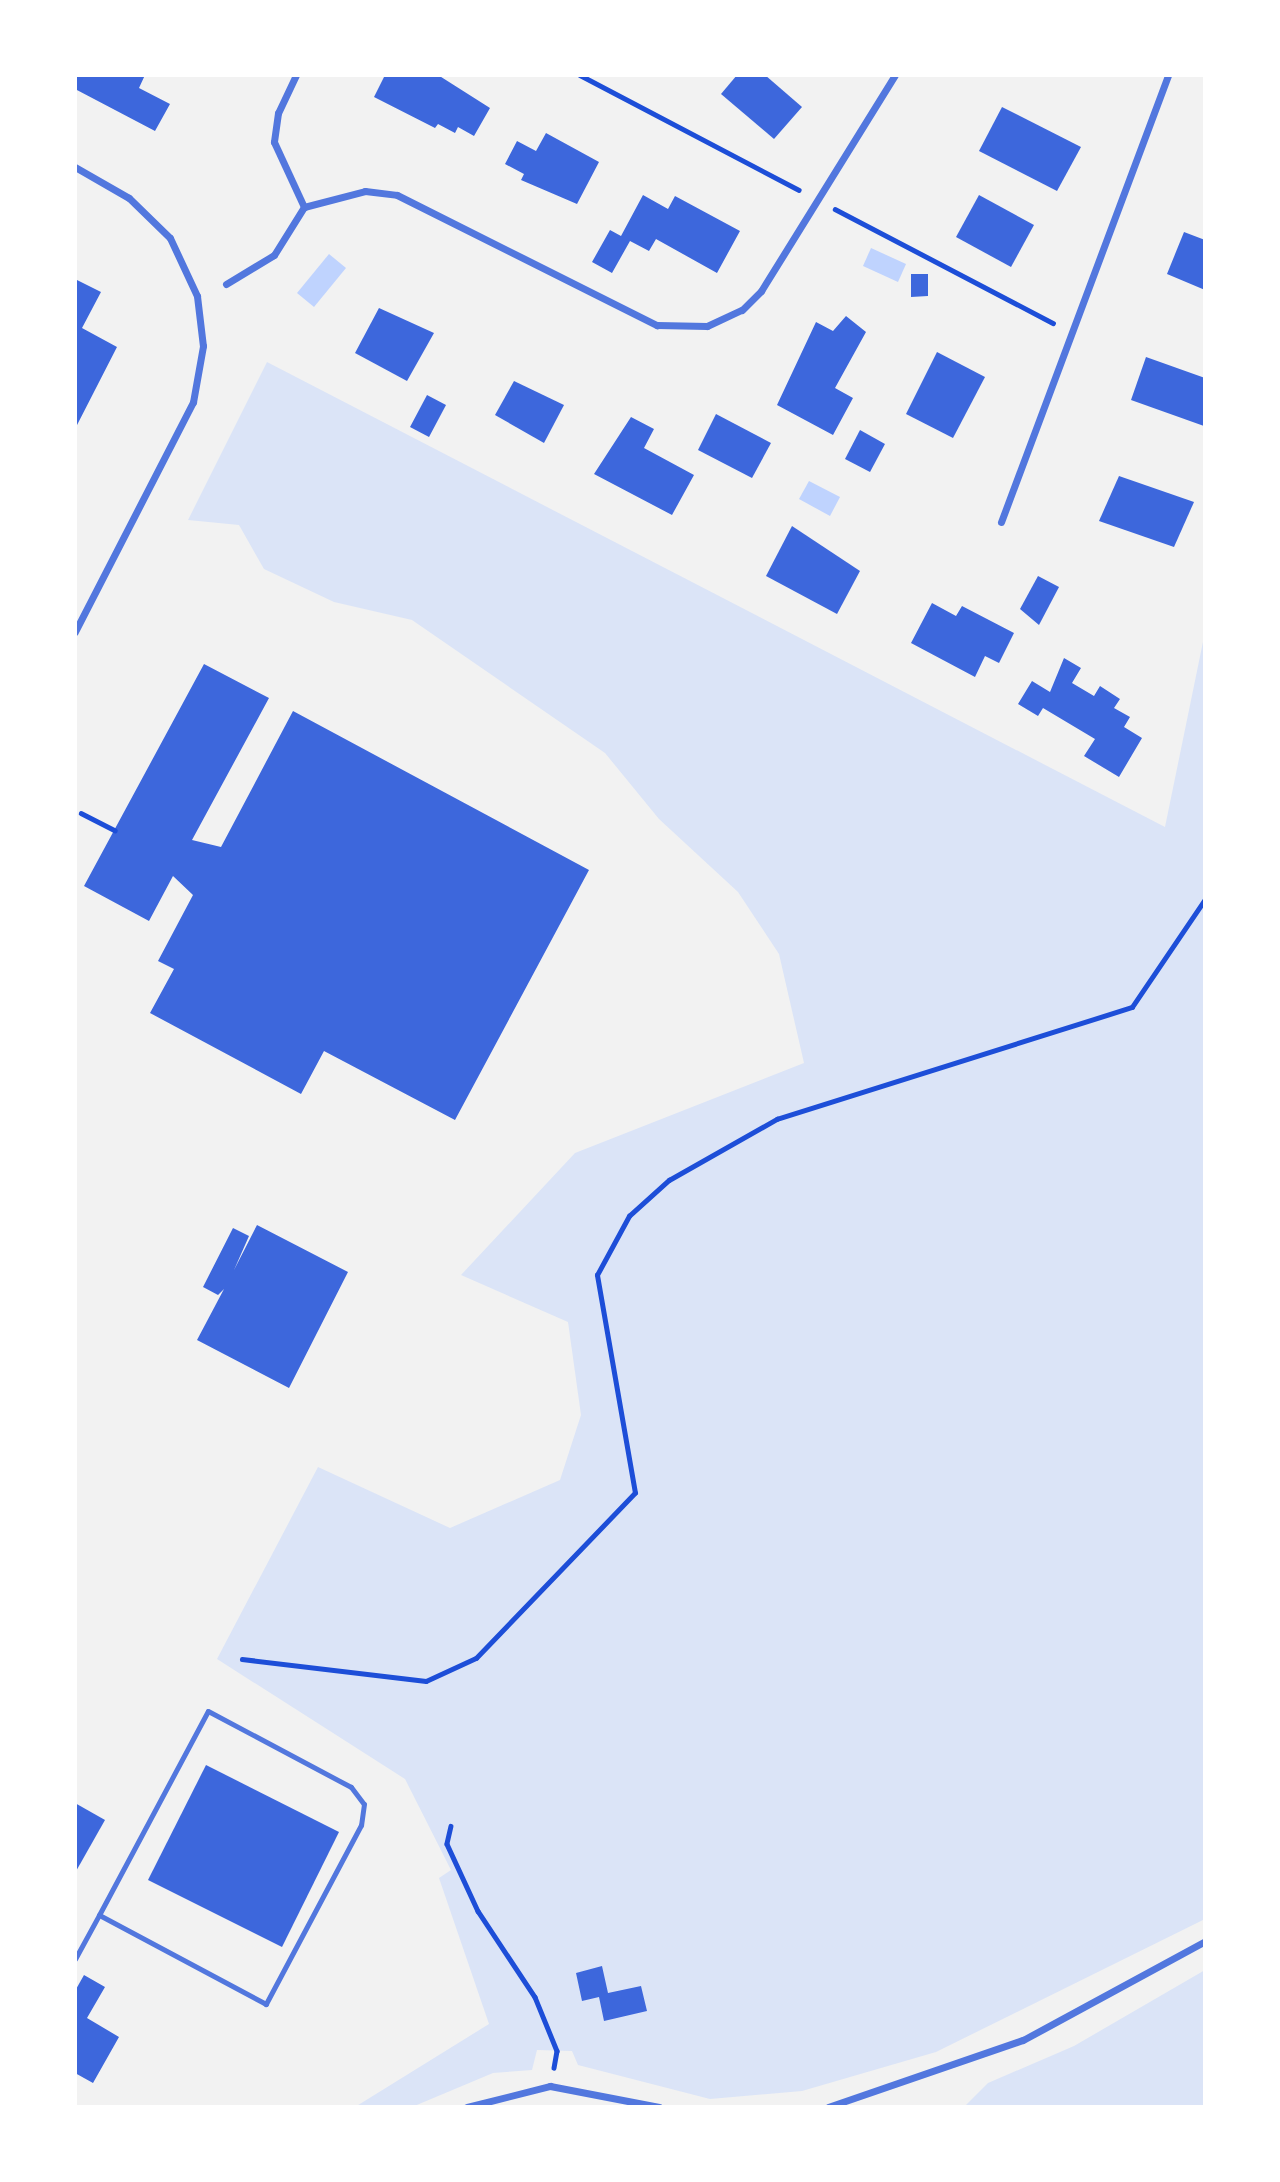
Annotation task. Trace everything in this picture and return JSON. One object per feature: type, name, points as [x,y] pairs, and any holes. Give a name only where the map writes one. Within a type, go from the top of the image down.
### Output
[{"type":"street","points":[[296,75],[278,113],[274,142],[304,207]]},
{"type":"street","points":[[226,284],[274,255],[304,207],[365,191],[397,195],[657,325],[707,326],[741,310],[761,291],[895,75]]},
{"type":"street","points":[[1001,522],[1168,75]]},
{"type":"street","points":[[75,167],[129,198],[170,238],[197,296],[203,346],[181,428],[75,632]]},
{"type":"street","points":[[828,2107],[1023,2040],[1205,1941]]},
{"type":"street","points":[[467,2107],[550,2086],[659,2107]]},
{"type":"lane","points":[[75,1959],[208,1711],[351,1787],[364,1804],[361,1825],[266,2004],[99,1915]]},
{"type":"path","points":[[81,813],[115,830]]},
{"type":"path","points":[[242,1659],[426,1681],[476,1658],[635,1493],[597,1275],[629,1216],[669,1180],[777,1118],[1132,1007],[1205,899]]},
{"type":"path","points":[[452,1826],[447,1844],[478,1911],[535,1997],[557,2051],[550,2086]]},
{"type":"shaded area","points":[[267,362],[1165,827],[1205,632],[1205,1919],[936,2052],[802,2091],[710,2099],[578,2065],[572,2051],[537,2050],[532,2070],[493,2073],[412,2107],[355,2107],[489,2024],[439,1878],[451,1870],[405,1779],[217,1659],[318,1467],[450,1528],[560,1480],[581,1415],[568,1322],[461,1275],[575,1153],[804,1063],[779,954],[738,892],[659,819],[605,753],[412,620],[334,602],[264,569],[239,525],[188,520]]},
{"type":"shaded area","points":[[1205,1970],[1205,2107],[964,2107],[988,2083],[1074,2046]]},
{"type":"water","points":[[871,248],[906,264],[898,282],[863,266]]},
{"type":"water","points":[[329,254],[346,268],[314,307],[297,293]]},
{"type":"water","points":[[809,481],[840,497],[830,516],[799,499]]},
{"type":"building","points":[[75,75],[145,75],[139,88],[170,104],[155,131],[75,89]]},
{"type":"building","points":[[385,75],[438,75],[490,108],[474,136],[458,127],[455,133],[438,124],[435,128],[374,97]]},
{"type":"building","points":[[737,75],[765,75],[802,107],[774,139],[721,94]]},
{"type":"building","points":[[1002,107],[1081,147],[1057,191],[979,151]]},
{"type":"building","points":[[546,133],[599,162],[577,204],[521,180],[524,174],[505,164],[517,141],[536,151]]},
{"type":"building","points":[[643,195],[668,209],[675,196],[740,231],[717,273],[656,239],[649,251],[630,241],[612,273],[592,262],[610,230],[621,236]]},
{"type":"building","points":[[979,195],[1034,225],[1011,267],[956,237]]},
{"type":"building","points":[[1184,232],[1205,240],[1205,290],[1167,274]]},
{"type":"building","points":[[911,274],[928,274],[928,296],[911,297]]},
{"type":"building","points":[[75,279],[101,292],[82,328],[117,347],[75,429]]},
{"type":"building","points":[[379,308],[434,333],[407,381],[355,353]]},
{"type":"building","points":[[846,316],[866,332],[835,388],[853,398],[833,435],[777,405],[816,322],[833,331]]},
{"type":"building","points":[[937,352],[985,377],[953,438],[906,414]]},
{"type":"building","points":[[1146,357],[1205,378],[1204,426],[1131,400]]},
{"type":"building","points":[[514,381],[564,405],[544,443],[495,415]]},
{"type":"building","points":[[427,395],[446,405],[429,437],[410,427]]},
{"type":"building","points":[[716,414],[771,443],[752,478],[698,450]]},
{"type":"building","points":[[631,417],[654,429],[644,448],[694,475],[672,515],[594,474]]},
{"type":"building","points":[[860,430],[885,444],[870,472],[845,459]]},
{"type":"building","points":[[1119,476],[1194,502],[1174,547],[1099,521]]},
{"type":"building","points":[[792,526],[860,571],[837,614],[766,576]]},
{"type":"building","points":[[1038,576],[1059,587],[1039,625],[1020,609]]},
{"type":"building","points":[[932,603],[956,616],[962,606],[1014,633],[999,663],[985,656],[975,677],[911,643]]},
{"type":"building","points":[[1064,658],[1081,668],[1072,683],[1094,696],[1100,686],[1120,699],[1114,708],[1130,717],[1124,727],[1142,738],[1119,777],[1084,756],[1095,739],[1043,708],[1038,716],[1018,704],[1032,681],[1050,692]]},
{"type":"building","points":[[204,664],[269,698],[192,840],[221,847],[293,711],[589,870],[455,1120],[324,1051],[301,1094],[150,1013],[174,969],[158,961],[193,895],[173,876],[149,921],[84,886]]},
{"type":"building","points":[[257,1225],[348,1272],[289,1388],[197,1340],[224,1289],[218,1295],[203,1287],[233,1228],[249,1236],[234,1270]]},
{"type":"building","points":[[206,1765],[339,1832],[282,1947],[148,1880]]},
{"type":"building","points":[[75,1803],[105,1820],[75,1873]]},
{"type":"building","points":[[602,1966],[608,1993],[641,1986],[647,2011],[604,2021],[599,1997],[582,2001],[576,1973]]},
{"type":"building","points":[[84,1975],[105,1987],[87,2018],[119,2037],[93,2083],[75,2073],[75,1991]]}]
